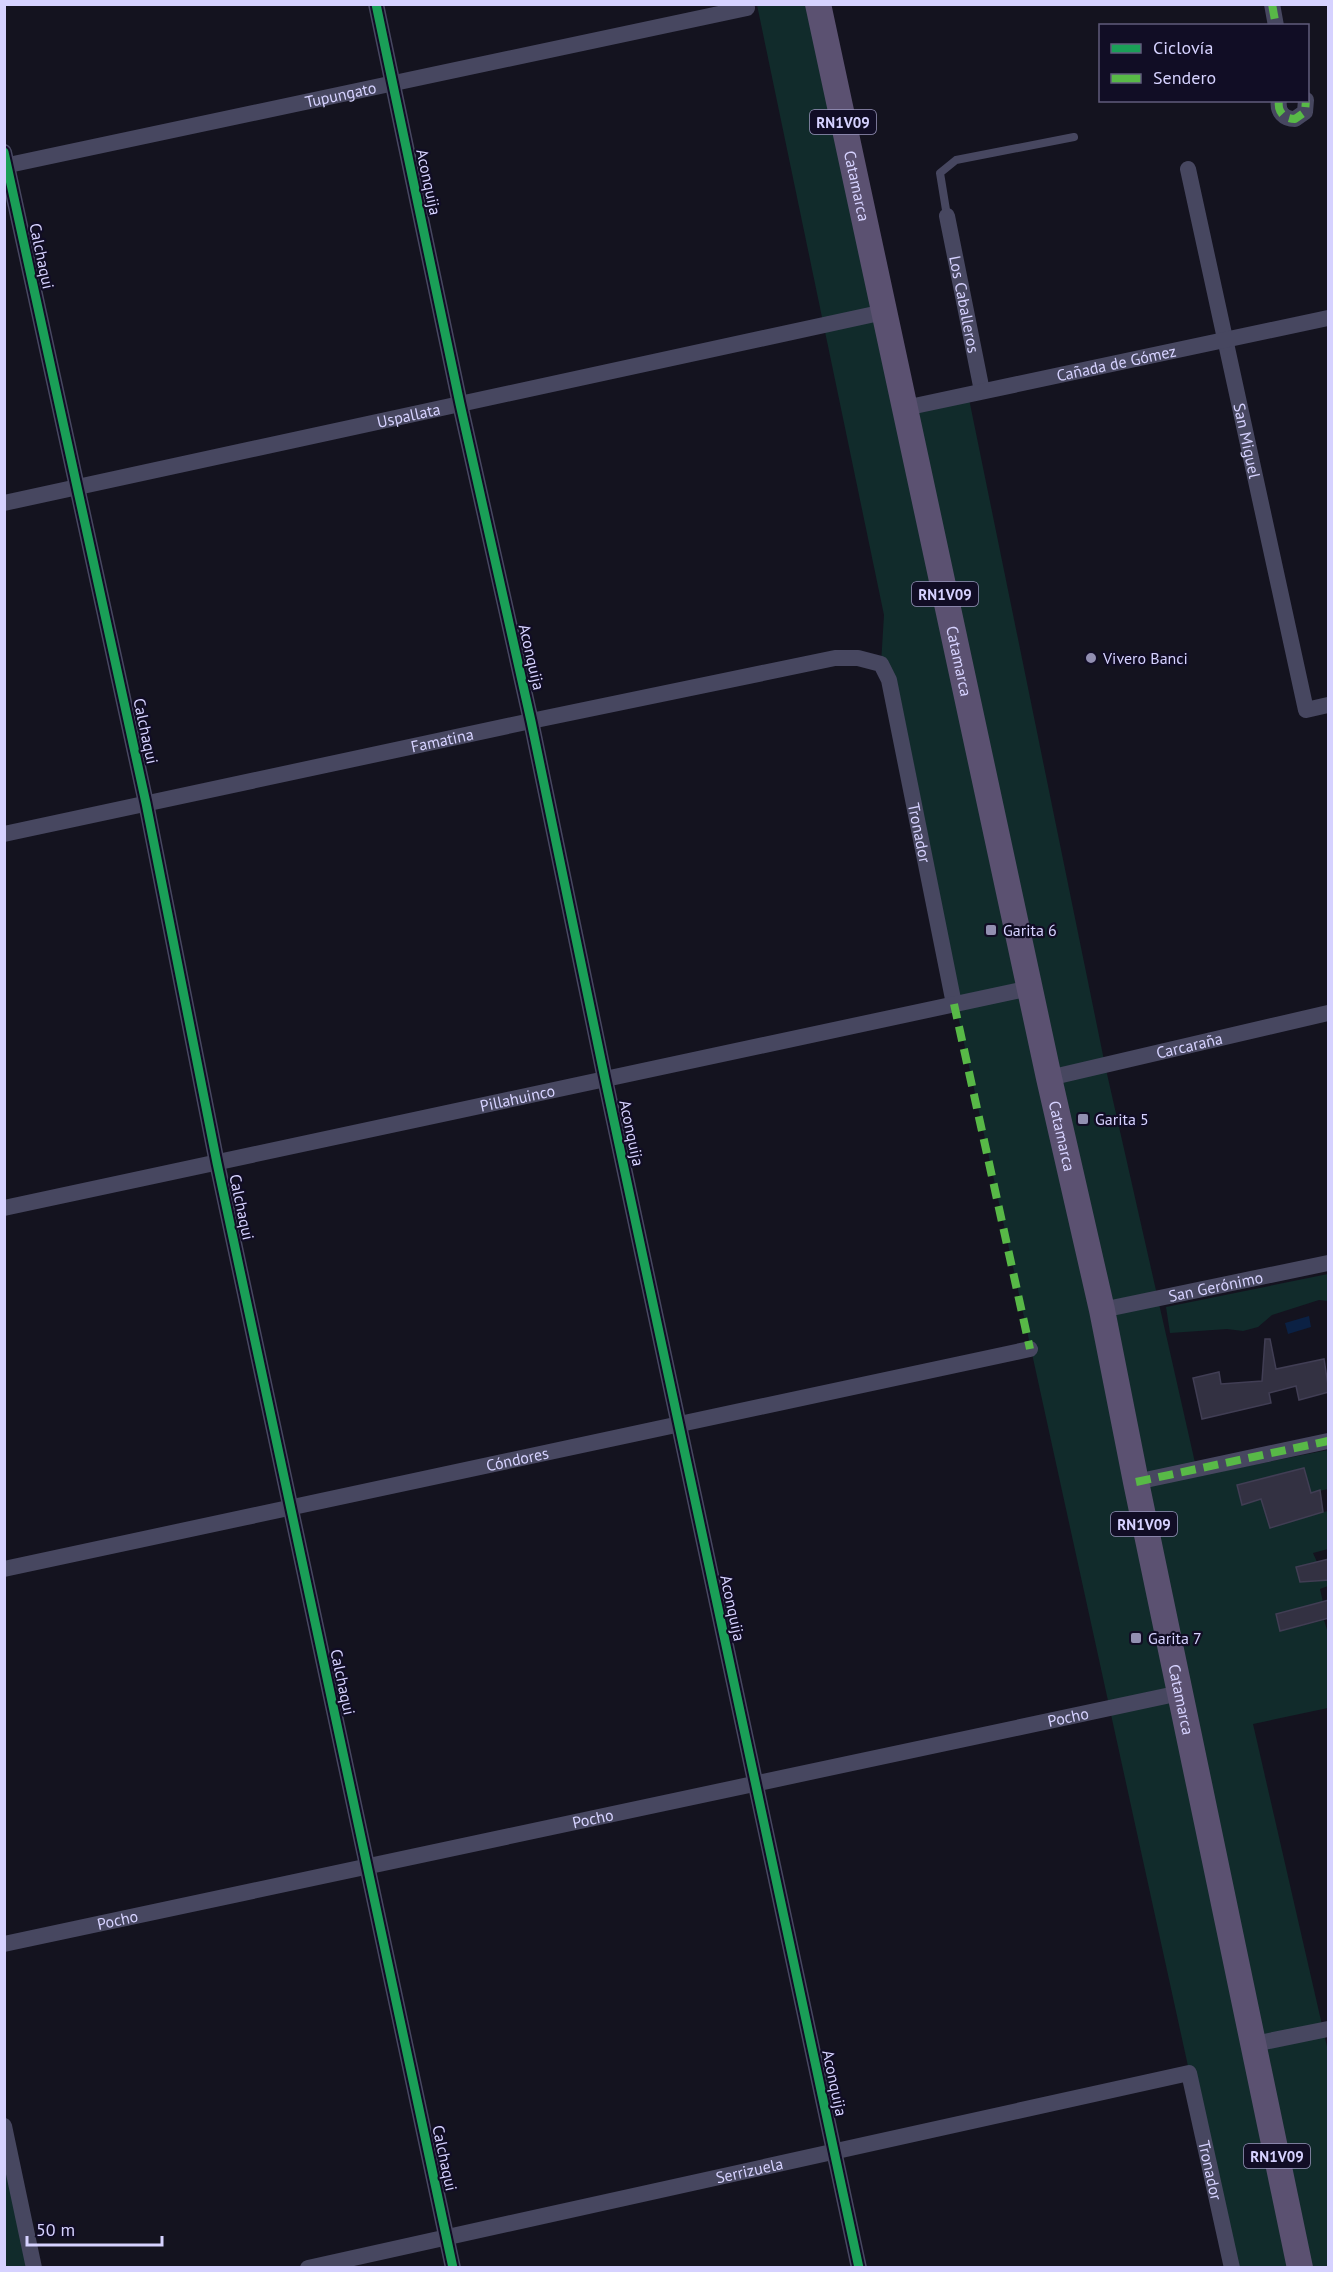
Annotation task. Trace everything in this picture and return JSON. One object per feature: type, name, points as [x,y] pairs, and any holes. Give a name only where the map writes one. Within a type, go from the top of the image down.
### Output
[{"type":"main road","name":"Catamarca","points":[[818,4],[1102,1310],[1300,2268]]},
{"type":"street","name":"Aconquija","points":[[376,4],[460,404],[531,720],[605,1079],[859,2268]]},
{"type":"street","points":[[1272,4],[1276,24]]},
{"type":"street","name":"Tupungato","points":[[5,161],[393,83],[747,8]]},
{"type":"street","points":[[1279,102],[1280,113],[1290,119],[1295,119],[1305,112],[1306,102]]},
{"type":"street","name":"Calchaqui","points":[[5,161],[146,803],[217,1162],[453,2268]]},
{"type":"street","name":"San Miguel","points":[[1188,169],[1306,710],[1329,705]]},
{"type":"street","name":"Los Caballeros","points":[[947,216],[982,391]]},
{"type":"street","name":"Uspallata","points":[[4,503],[884,312]]},
{"type":"street","name":"Cañada de Gómez","points":[[905,408],[1329,318]]},
{"type":"street","name":"Famatina","points":[[4,834],[531,720],[835,658],[858,658],[881,664]]},
{"type":"street","name":"Tronador","points":[[881,664],[889,680],[954,1004]]},
{"type":"street","name":"Pillahuinco","points":[[4,1208],[1030,987]]},
{"type":"street","name":"Carcaraña","points":[[1050,1078],[1329,1013]]},
{"type":"street","name":"San Gerónimo","points":[[1102,1310],[1329,1263]]},
{"type":"street","name":"Cóndores","points":[[4,1569],[1030,1350]]},
{"type":"street","points":[[1136,1482],[1329,1441]]},
{"type":"street","name":"Pocho","points":[[4,1944],[1180,1693]]},
{"type":"street","points":[[1254,2044],[1329,2028]]},
{"type":"street","name":"Tronador","points":[[1189,2073],[1232,2268]]},
{"type":"street","name":"Serrizuela","points":[[308,2268],[1189,2073]]},
{"type":"street","points":[[4,2126],[34,2268]]},
{"type":"lane","points":[[947,216],[940,173],[956,160],[1074,137]]},
{"type":"green space","points":[[757,5],[818,5],[905,408],[968,394],[1105,1065],[1198,1476],[1328,1450],[1328,1489],[1311,1493],[1303,1468],[1237,1485],[1242,1505],[1286,1493],[1323,1512],[1328,1511],[1328,1549],[1313,1553],[1317,1562],[1296,1567],[1328,1576],[1328,1586],[1320,1589],[1323,1602],[1276,1615],[1280,1631],[1324,1620],[1328,1633],[1328,1708],[1253,1724],[1328,2051],[1328,2267],[1232,2267],[881,664],[884,615]]},
{"type":"green space","points":[[1328,1274],[1328,1301],[1319,1300],[1272,1315],[1258,1327],[1243,1331],[1227,1329],[1170,1333],[1166,1307]]},
{"type":"green space","points":[[5,2126],[34,2267],[5,2267]]},
{"type":"water","points":[[1309,1316],[1311,1327],[1288,1334],[1285,1323]]},
{"type":"building","points":[[1265,1339],[1270,1339],[1276,1369],[1324,1359],[1329,1392],[1299,1400],[1296,1386],[1269,1393],[1271,1403],[1202,1419],[1193,1378],[1219,1372],[1221,1384],[1262,1381]]},
{"type":"building","points":[[1304,1468],[1311,1493],[1320,1490],[1323,1512],[1270,1528],[1261,1499],[1242,1505],[1237,1485]]},
{"type":"building","points":[[1329,1559],[1329,1580],[1300,1582],[1296,1567]]},
{"type":"building","points":[[1329,1600],[1329,1618],[1280,1631],[1276,1614]]},
{"type":"marked path","points":[[1272,4],[1276,24]]},
{"type":"marked path","points":[[1279,102],[1282,114],[1295,119],[1305,112],[1306,102]]},
{"type":"marked path","points":[[954,1004],[1030,1349]]},
{"type":"marked path","points":[[1136,1482],[1328,1441]]},
{"type":"cycle path","points":[[376,4],[460,404],[531,721],[605,1079],[859,2268]]},
{"type":"cycle path","points":[[4,152],[146,803],[217,1163],[453,2268]]},
{"type":"place","name":"Vivero Banci","points":[[1091,658]]},
{"type":"place","name":"Garita 6","points":[[991,930]]},
{"type":"place","name":"Garita 5","points":[[1083,1119]]},
{"type":"place","name":"Garita 7","points":[[1136,1638]]}]
